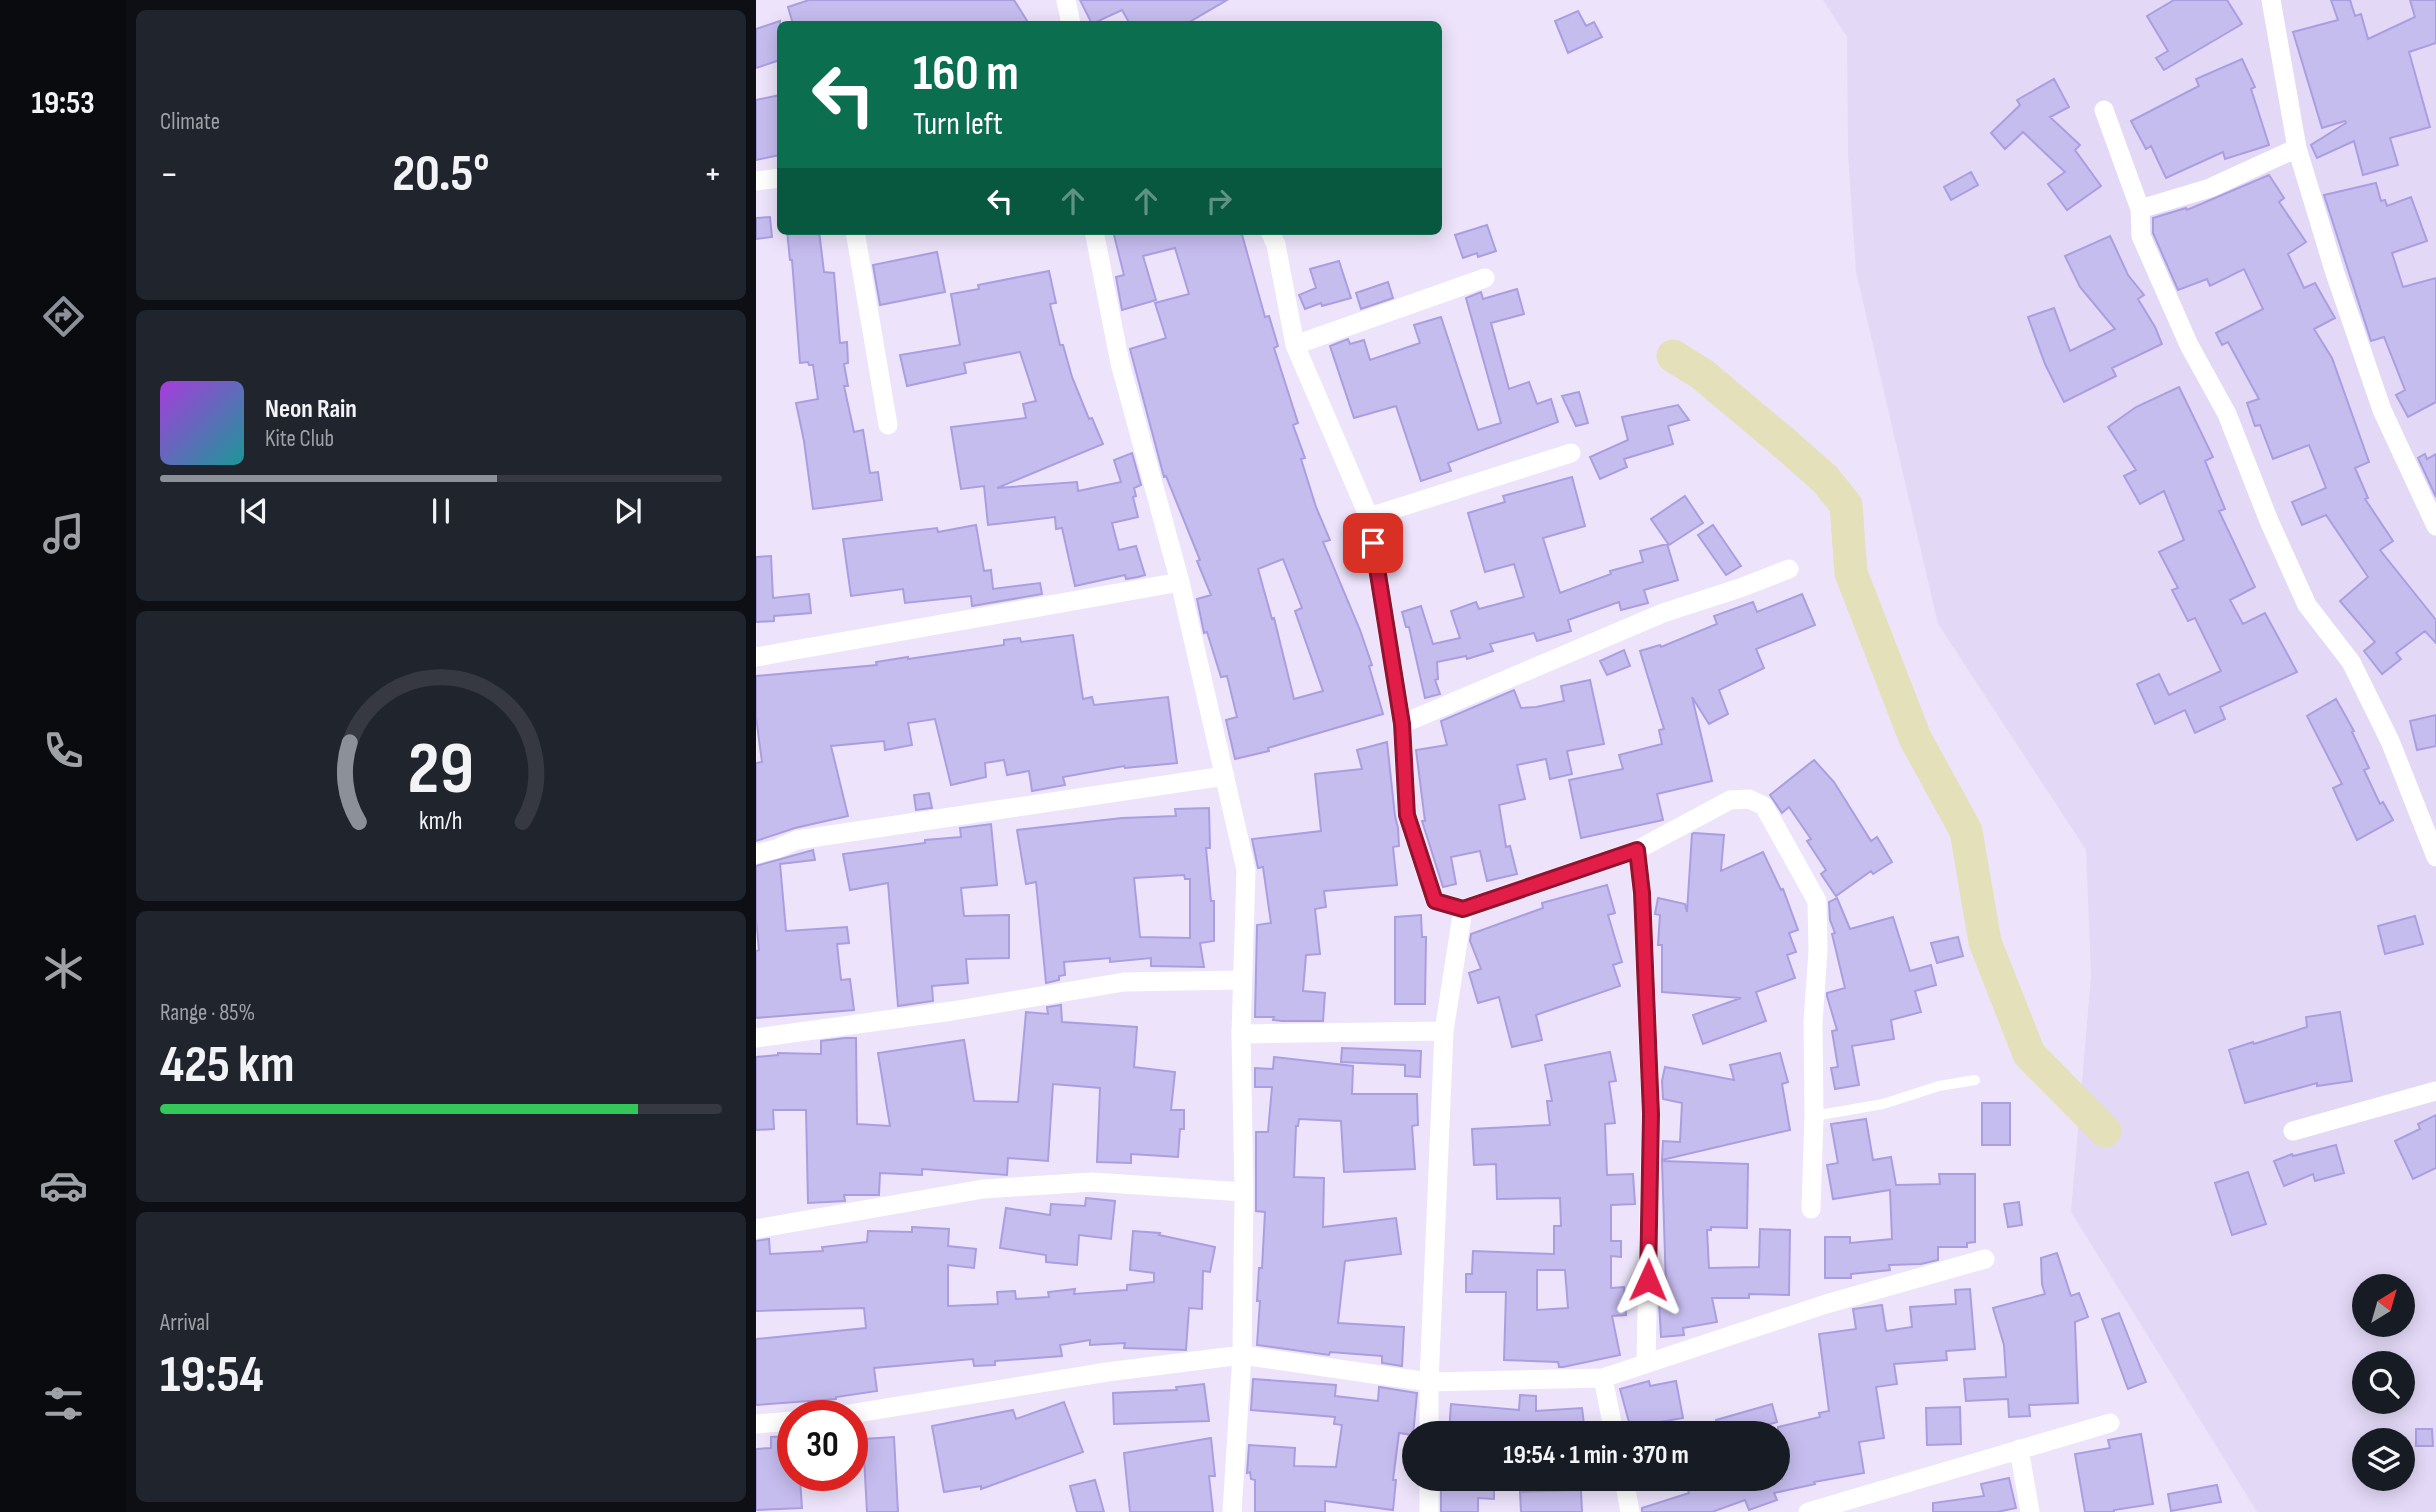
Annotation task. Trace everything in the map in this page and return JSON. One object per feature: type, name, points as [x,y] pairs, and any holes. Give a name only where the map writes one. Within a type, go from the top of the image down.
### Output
[{"type":"street","points":[[1066,0],[1070,21]]},
{"type":"street","points":[[2272,0],[2297,148],[2382,410],[2436,526]]},
{"type":"street","points":[[2104,110],[2140,209],[2141,236],[2189,345],[2227,414],[2307,605],[2351,662],[2390,741],[2436,857]]},
{"type":"street","points":[[2140,209],[2210,188],[2297,148]]},
{"type":"street","points":[[756,181],[777,178]]},
{"type":"street","points":[[856,235],[888,425]]},
{"type":"street","points":[[1095,235],[1120,363],[1180,582],[1246,870],[1241,1034],[1244,1192],[1241,1355],[1232,1512]]},
{"type":"street","points":[[1272,235],[1276,245],[1295,345],[1369,517],[1402,724],[1407,815],[1435,901],[1463,909],[1637,850],[1730,800],[1749,799],[1764,806],[1817,901],[1811,1209]]},
{"type":"street","points":[[1295,345],[1485,278]]},
{"type":"street","points":[[1369,517],[1571,453]]},
{"type":"street","points":[[1402,724],[1663,613],[1789,569]]},
{"type":"street","points":[[756,657],[1180,582]]},
{"type":"street","points":[[756,854],[797,840],[1225,776]]},
{"type":"street","points":[[1637,850],[1642,893],[1651,1114],[1646,1363]]},
{"type":"street","points":[[1429,1421],[1444,1031],[1463,909]]},
{"type":"street","points":[[756,1038],[952,1011],[1124,982],[1242,980]]},
{"type":"street","points":[[1241,1034],[1444,1031]]},
{"type":"street","points":[[2293,1131],[2436,1091]]},
{"type":"street","points":[[756,1229],[983,1189],[1092,1182],[1244,1192]]},
{"type":"street","points":[[868,1411],[1107,1373],[1241,1355],[1429,1382],[1603,1378],[1826,1304],[1985,1259]]},
{"type":"street","points":[[1603,1378],[1612,1421]]},
{"type":"street","points":[[756,1424],[777,1422]]},
{"type":"street","points":[[1808,1512],[2110,1423]]},
{"type":"street","points":[[2019,1449],[2030,1512]]},
{"type":"street","points":[[1429,1491],[1429,1512]]},
{"type":"street","points":[[1626,1491],[1630,1512]]},
{"type":"lane","points":[[1814,1116],[1883,1104],[1939,1086],[1975,1080]]},
{"type":"shaded area","points":[[1823,0],[2436,0],[2436,1512],[2257,1512],[2071,1212],[2091,976],[2086,850],[1938,624],[1856,272],[1848,155],[1847,37]]},
{"type":"building","points":[[809,0],[1014,0],[1027,21],[792,21],[788,7]]},
{"type":"building","points":[[1080,0],[1227,0],[1191,21],[1128,21],[1122,10],[1098,21],[1090,21]]},
{"type":"building","points":[[2174,0],[2227,0],[2242,24],[2164,70],[2156,58],[2168,51],[2147,16]]},
{"type":"building","points":[[2331,0],[2350,0],[2355,16],[2361,14],[2368,39],[2415,17],[2410,0],[2436,0],[2436,43],[2409,52],[2430,127],[2390,138],[2398,165],[2363,175],[2354,141],[2317,158],[2311,145],[2346,123],[2345,121],[2322,128],[2293,32],[2338,20]]},
{"type":"building","points":[[1578,11],[1586,26],[1594,22],[1602,37],[1568,53],[1555,21]]},
{"type":"building","points":[[777,22],[777,61],[756,68],[756,29]]},
{"type":"building","points":[[2242,59],[2255,87],[2251,89],[2269,145],[2225,159],[2223,152],[2166,178],[2151,146],[2146,149],[2131,121],[2199,86],[2196,79]]},
{"type":"building","points":[[2054,79],[2069,107],[2050,117],[2080,145],[2075,150],[2101,186],[2067,210],[2048,184],[2065,172],[2023,132],[2005,149],[1991,133],[2020,105],[2017,100]]},
{"type":"building","points":[[777,96],[777,156],[756,160],[756,100]]},
{"type":"building","points":[[1971,172],[1978,185],[1951,200],[1944,187]]},
{"type":"building","points":[[2269,175],[2284,198],[2279,202],[2306,242],[2288,254],[2304,288],[2315,283],[2335,318],[2314,329],[2332,358],[2369,462],[2355,468],[2368,498],[2365,499],[2393,541],[2380,550],[2436,620],[2436,643],[2425,631],[2396,653],[2401,659],[2382,674],[2364,651],[2375,642],[2340,601],[2368,577],[2326,515],[2302,525],[2292,502],[2326,488],[2309,445],[2273,459],[2260,425],[2255,426],[2247,403],[2259,399],[2228,342],[2222,345],[2216,333],[2263,309],[2244,269],[2210,286],[2207,279],[2178,290],[2153,233],[2153,218],[2186,208],[2187,210]]},
{"type":"building","points":[[2376,183],[2381,201],[2385,200],[2387,206],[2411,197],[2427,241],[2392,253],[2403,287],[2436,278],[2436,402],[2408,417],[2396,395],[2405,390],[2384,337],[2371,341],[2324,195]]},
{"type":"building","points":[[770,217],[772,237],[756,239],[756,218]]},
{"type":"building","points":[[1487,225],[1496,251],[1478,257],[1477,253],[1463,258],[1455,235]]},
{"type":"building","points":[[787,235],[819,235],[824,272],[834,273],[840,343],[847,342],[848,363],[844,364],[848,386],[844,386],[854,432],[863,430],[870,473],[878,472],[882,500],[813,509],[796,403],[818,399],[813,365],[808,362],[800,363]]},
{"type":"building","points":[[1114,235],[1242,235],[1265,317],[1269,316],[1278,346],[1274,348],[1298,423],[1293,425],[1305,458],[1301,459],[1330,540],[1323,542],[1360,630],[1372,665],[1369,666],[1383,714],[1268,748],[1269,751],[1235,759],[1226,720],[1237,717],[1227,676],[1221,677],[1207,632],[1204,633],[1197,599],[1211,595],[1197,561],[1200,560],[1166,476],[1164,477],[1130,349],[1166,338],[1155,303],[1189,294],[1175,248],[1143,256],[1156,300],[1122,310],[1116,277],[1124,275]],"holes":[[[1283,559],[1302,608],[1295,611],[1323,691],[1294,699],[1274,618],[1272,619],[1258,569]]]},
{"type":"building","points":[[2110,236],[2128,275],[2144,295],[2138,299],[2162,344],[2112,368],[2116,376],[2064,402],[2045,364],[2028,317],[2054,308],[2070,351],[2115,329],[2080,287],[2065,256]]},
{"type":"building","points":[[937,252],[945,292],[880,305],[873,265]]},
{"type":"building","points":[[1339,261],[1351,298],[1322,306],[1321,303],[1305,309],[1299,295],[1316,288],[1310,269]]},
{"type":"building","points":[[1049,271],[1056,303],[1050,304],[1060,345],[1063,345],[1072,377],[1089,419],[1092,418],[1103,444],[997,488],[1077,482],[1078,491],[1121,482],[1114,460],[1132,453],[1141,485],[1134,488],[1136,496],[1133,497],[1138,517],[1112,523],[1119,550],[1136,546],[1145,575],[1126,579],[1125,575],[1075,586],[1062,528],[1056,529],[1055,517],[988,525],[984,486],[961,489],[951,427],[1026,418],[1023,404],[1036,401],[1020,352],[964,363],[966,373],[907,386],[900,355],[960,345],[951,294],[979,289],[978,285]]},
{"type":"building","points":[[1388,282],[1393,298],[1361,309],[1356,293]]},
{"type":"building","points":[[1517,289],[1524,314],[1491,323],[1509,389],[1529,382],[1537,404],[1551,399],[1558,422],[1448,463],[1451,471],[1421,481],[1396,406],[1354,418],[1330,346],[1348,339],[1350,344],[1364,340],[1370,360],[1420,343],[1414,325],[1441,317],[1478,430],[1501,423],[1466,298],[1481,292],[1483,299]]},
{"type":"building","points":[[2179,387],[2213,457],[2205,461],[2225,509],[2219,511],[2255,587],[2230,600],[2243,624],[2265,613],[2297,672],[2220,707],[2225,719],[2195,733],[2185,710],[2155,724],[2137,684],[2159,674],[2169,695],[2221,671],[2195,618],[2188,621],[2172,590],[2178,588],[2159,552],[2184,540],[2164,491],[2140,504],[2124,476],[2136,470],[2108,427],[2136,407]]},
{"type":"building","points":[[1579,392],[1588,423],[1576,426],[1562,396]]},
{"type":"building","points":[[1678,405],[1689,420],[1668,426],[1673,444],[1624,459],[1627,467],[1600,479],[1590,457],[1628,440],[1622,417]]},
{"type":"building","points":[[2425,454],[2427,459],[2436,454],[2436,497],[2418,458]]},
{"type":"building","points":[[1572,477],[1585,526],[1543,538],[1560,593],[1611,574],[1610,571],[1643,562],[1640,551],[1667,544],[1678,580],[1644,590],[1648,603],[1621,610],[1619,602],[1568,620],[1571,631],[1537,641],[1534,633],[1490,644],[1493,651],[1467,659],[1466,656],[1437,662],[1438,679],[1435,680],[1440,694],[1425,698],[1409,627],[1406,627],[1402,612],[1421,606],[1433,644],[1460,638],[1451,611],[1476,602],[1479,609],[1524,597],[1514,564],[1485,572],[1468,513],[1505,502],[1503,496]]},
{"type":"building","points":[[1685,496],[1703,523],[1669,545],[1651,519]]},
{"type":"building","points":[[976,525],[984,571],[991,570],[993,589],[1040,583],[1042,594],[972,606],[971,596],[905,603],[903,589],[851,596],[843,539],[937,528],[938,532]]},
{"type":"building","points":[[1713,525],[1741,566],[1726,575],[1698,535]]},
{"type":"building","points":[[771,556],[773,598],[809,594],[811,613],[774,616],[774,621],[756,622],[756,557]]},
{"type":"building","points":[[1802,594],[1815,625],[1756,649],[1764,668],[1719,690],[1728,714],[1709,724],[1692,697],[1712,781],[1657,794],[1663,820],[1581,838],[1569,780],[1623,769],[1619,755],[1662,744],[1659,730],[1664,729],[1640,651],[1660,645],[1661,647],[1717,624],[1714,616],[1753,602],[1757,612]]},
{"type":"building","points":[[1073,635],[1083,699],[1092,697],[1094,705],[1168,697],[1177,763],[1124,766],[1063,777],[1065,785],[1032,791],[1029,771],[1007,775],[1004,760],[985,763],[986,777],[951,785],[935,719],[908,723],[912,745],[885,750],[884,741],[831,746],[848,816],[795,828],[756,841],[756,763],[762,762],[756,717],[756,676],[877,665],[876,662],[1004,645],[1004,640],[1020,638],[1021,642]]},
{"type":"building","points":[[1624,650],[1630,666],[1607,675],[1600,661]]},
{"type":"building","points":[[1590,680],[1604,744],[1567,751],[1572,774],[1550,779],[1546,759],[1517,765],[1525,799],[1499,805],[1506,847],[1510,846],[1517,874],[1487,881],[1480,851],[1451,857],[1456,884],[1443,887],[1422,821],[1425,821],[1416,750],[1447,745],[1441,721],[1514,690],[1521,708],[1536,707],[1564,701],[1561,686]]},
{"type":"building","points":[[2336,699],[2354,731],[2352,732],[2369,768],[2364,770],[2380,804],[2383,802],[2393,820],[2357,840],[2333,788],[2342,784],[2307,716]]},
{"type":"building","points":[[2436,715],[2436,746],[2417,750],[2410,721]]},
{"type":"building","points":[[1387,742],[1398,828],[1399,846],[1393,847],[1397,885],[1324,891],[1326,907],[1315,909],[1320,954],[1306,955],[1303,991],[1325,993],[1323,1021],[1282,1021],[1273,1020],[1274,1017],[1255,1017],[1257,925],[1271,923],[1263,867],[1258,868],[1252,839],[1321,831],[1315,774],[1362,769],[1357,750]]},
{"type":"building","points":[[1814,760],[1834,782],[1871,841],[1877,837],[1892,862],[1873,874],[1871,871],[1836,896],[1821,874],[1826,870],[1807,841],[1811,839],[1789,807],[1782,813],[1770,795]]},
{"type":"building","points":[[929,793],[932,808],[916,810],[914,795]]},
{"type":"building","points":[[1209,808],[1210,848],[1206,848],[1211,901],[1214,901],[1214,941],[1200,943],[1204,967],[1151,966],[1151,958],[1110,962],[1110,958],[1064,962],[1065,975],[1059,976],[1059,980],[1046,983],[1036,882],[1026,884],[1017,830],[1122,818],[1176,816],[1175,809]],"holes":[[[1184,875],[1185,879],[1190,879],[1190,938],[1140,937],[1134,878]]]},
{"type":"building","points":[[991,824],[997,885],[961,888],[964,916],[1009,915],[1009,958],[966,959],[968,983],[932,986],[933,1001],[898,1006],[888,883],[850,890],[843,854],[925,843],[925,840],[961,837],[960,828]]},
{"type":"building","points":[[1694,833],[1724,835],[1721,871],[1763,852],[1781,890],[1783,889],[1798,930],[1789,933],[1796,952],[1787,955],[1795,978],[1756,992],[1766,1021],[1703,1044],[1693,1015],[1741,998],[1662,992],[1662,945],[1658,945],[1660,915],[1655,914],[1658,898],[1685,904],[1687,912]]},
{"type":"building","points":[[813,850],[815,860],[780,864],[786,931],[847,927],[849,943],[837,944],[841,980],[850,979],[854,1010],[756,1018],[756,951],[759,950],[756,866]]},
{"type":"building","points":[[1607,885],[1615,913],[1608,915],[1622,962],[1613,965],[1620,986],[1536,1015],[1542,1040],[1512,1047],[1499,997],[1478,1003],[1469,973],[1481,969],[1470,941],[1471,934],[1543,908],[1542,903]]},
{"type":"building","points":[[1837,898],[1850,929],[1893,917],[1910,971],[1931,965],[1936,985],[1915,991],[1921,1012],[1891,1020],[1894,1039],[1852,1046],[1859,1085],[1835,1089],[1831,1068],[1838,1067],[1832,1031],[1837,1030],[1827,993],[1845,988],[1830,920],[1829,902]]},
{"type":"building","points":[[1421,915],[1422,937],[1426,937],[1425,1004],[1395,1004],[1395,917]]},
{"type":"building","points":[[2415,916],[2423,944],[2385,954],[2378,926]]},
{"type":"building","points":[[1958,937],[1963,956],[1937,963],[1931,943]]},
{"type":"building","points":[[1061,1005],[1062,1022],[1137,1027],[1134,1067],[1175,1072],[1171,1110],[1184,1110],[1184,1129],[1180,1129],[1178,1157],[1131,1154],[1131,1163],[1097,1162],[1100,1088],[1053,1084],[1048,1161],[1008,1158],[1007,1175],[922,1169],[922,1175],[880,1173],[879,1195],[844,1195],[845,1201],[808,1203],[806,1110],[773,1110],[774,1129],[756,1130],[756,1057],[778,1053],[821,1054],[821,1041],[845,1038],[856,1038],[857,1124],[890,1126],[878,1053],[964,1040],[974,1101],[1018,1102],[1026,1012],[1048,1014],[1047,1007]]},
{"type":"building","points":[[2340,1012],[2352,1081],[2317,1086],[2317,1083],[2245,1103],[2229,1050],[2307,1027],[2306,1017]]},
{"type":"building","points":[[1342,1048],[1421,1051],[1420,1077],[1405,1076],[1405,1065],[1341,1062]]},
{"type":"building","points":[[1610,1052],[1616,1081],[1609,1082],[1615,1123],[1605,1124],[1607,1175],[1633,1174],[1635,1204],[1611,1205],[1611,1241],[1621,1241],[1621,1257],[1611,1256],[1611,1288],[1624,1287],[1626,1315],[1612,1316],[1620,1355],[1563,1367],[1559,1367],[1558,1362],[1504,1360],[1506,1292],[1466,1292],[1466,1274],[1472,1274],[1473,1251],[1554,1254],[1554,1226],[1561,1226],[1560,1198],[1497,1199],[1496,1164],[1474,1165],[1472,1129],[1550,1125],[1547,1101],[1552,1101],[1545,1065]],"holes":[[[1537,1270],[1565,1270],[1568,1308],[1537,1310]]]},
{"type":"building","points":[[1780,1053],[1788,1082],[1782,1084],[1790,1130],[1662,1160],[1663,1141],[1680,1142],[1682,1103],[1663,1099],[1662,1081],[1665,1067],[1734,1080],[1730,1065]]},
{"type":"building","points":[[1274,1057],[1353,1066],[1352,1094],[1417,1094],[1418,1125],[1412,1126],[1415,1169],[1344,1172],[1341,1121],[1299,1119],[1296,1126],[1294,1177],[1324,1178],[1323,1227],[1396,1218],[1401,1254],[1345,1261],[1338,1323],[1404,1327],[1402,1366],[1382,1363],[1382,1356],[1330,1352],[1329,1355],[1257,1345],[1260,1301],[1257,1301],[1265,1212],[1256,1211],[1256,1132],[1268,1132],[1272,1087],[1255,1087],[1255,1068],[1273,1069]]},
{"type":"building","points":[[1982,1103],[2010,1103],[2010,1145],[1982,1145]]},
{"type":"building","points":[[2436,1115],[2436,1168],[2413,1179],[2395,1141],[2420,1129],[2418,1124]]},
{"type":"building","points":[[1866,1119],[1873,1160],[1891,1157],[1896,1185],[1940,1184],[1939,1174],[1975,1174],[1975,1242],[1967,1243],[1967,1247],[1938,1247],[1938,1260],[1921,1264],[1889,1265],[1890,1270],[1851,1274],[1851,1278],[1825,1278],[1825,1237],[1850,1237],[1850,1243],[1892,1239],[1890,1190],[1833,1199],[1827,1165],[1838,1163],[1831,1124]]},
{"type":"building","points":[[2336,1145],[2344,1173],[2315,1181],[2313,1174],[2284,1186],[2274,1161],[2292,1154],[2293,1156]]},
{"type":"building","points":[[1662,1161],[1748,1164],[1747,1228],[1711,1227],[1711,1230],[1707,1230],[1709,1268],[1759,1267],[1760,1229],[1790,1230],[1789,1295],[1749,1294],[1749,1298],[1712,1298],[1717,1322],[1683,1328],[1684,1335],[1661,1337],[1659,1301],[1664,1301],[1666,1287]]},
{"type":"building","points":[[2248,1172],[2266,1224],[2232,1235],[2215,1183]]},
{"type":"building","points":[[1086,1198],[1115,1201],[1111,1239],[1079,1235],[1077,1265],[1046,1262],[1046,1255],[1000,1248],[1006,1208],[1050,1215],[1051,1204],[1085,1206]]},
{"type":"building","points":[[2019,1202],[2022,1225],[2008,1227],[2004,1204]]},
{"type":"building","points":[[912,1227],[949,1229],[948,1246],[976,1249],[974,1268],[948,1265],[948,1306],[998,1304],[997,1292],[1015,1291],[1016,1299],[1049,1297],[1048,1292],[1075,1289],[1074,1294],[1127,1290],[1127,1285],[1154,1282],[1154,1273],[1130,1270],[1133,1231],[1160,1233],[1159,1235],[1215,1247],[1210,1272],[1203,1271],[1202,1309],[1189,1308],[1186,1350],[1124,1348],[1125,1343],[1090,1345],[1090,1340],[1060,1345],[1062,1356],[995,1361],[995,1365],[974,1366],[973,1359],[874,1368],[877,1391],[836,1399],[777,1400],[777,1403],[756,1405],[756,1339],[866,1328],[864,1308],[756,1311],[756,1241],[769,1239],[770,1254],[823,1251],[822,1247],[867,1242],[868,1231],[912,1232]]},
{"type":"building","points":[[2057,1253],[2071,1296],[2079,1293],[2088,1317],[2075,1322],[2078,1403],[2029,1405],[2030,1416],[2009,1417],[2008,1399],[1966,1401],[1964,1379],[2006,1377],[2004,1345],[1993,1308],[2045,1294],[2041,1258]]},
{"type":"building","points":[[1970,1289],[1975,1349],[1946,1351],[1947,1360],[1894,1364],[1897,1384],[1876,1387],[1884,1438],[1859,1442],[1864,1473],[1790,1489],[1790,1424],[1820,1417],[1819,1413],[1829,1411],[1819,1334],[1856,1329],[1853,1309],[1882,1305],[1886,1331],[1912,1327],[1910,1307],[1956,1304],[1955,1290]]},
{"type":"building","points":[[2119,1313],[2146,1382],[2128,1389],[2102,1319]]},
{"type":"building","points":[[1253,1379],[1336,1385],[1335,1396],[1378,1401],[1379,1387],[1417,1393],[1414,1421],[1402,1421],[1402,1433],[1399,1433],[1393,1480],[1396,1480],[1393,1510],[1325,1501],[1325,1512],[1255,1512],[1255,1480],[1251,1479],[1250,1472],[1247,1473],[1249,1445],[1295,1448],[1294,1466],[1336,1467],[1342,1425],[1334,1424],[1335,1417],[1251,1410]]},
{"type":"building","points":[[1649,1381],[1650,1386],[1676,1381],[1683,1418],[1629,1421],[1620,1389]]},
{"type":"building","points":[[1204,1384],[1209,1421],[1114,1424],[1113,1393],[1177,1390],[1176,1387]]},
{"type":"building","points":[[1520,1395],[1536,1396],[1536,1411],[1582,1408],[1584,1421],[1450,1421],[1451,1404],[1519,1410]]},
{"type":"building","points":[[1064,1402],[1083,1452],[981,1489],[981,1486],[944,1492],[932,1426],[1013,1410],[1016,1419]]},
{"type":"building","points":[[1772,1404],[1777,1421],[1716,1421]]},
{"type":"building","points":[[1960,1407],[1961,1444],[1927,1445],[1926,1408]]},
{"type":"building","points":[[2416,1429],[2432,1429],[2433,1446],[2416,1446]]},
{"type":"building","points":[[2141,1434],[2153,1504],[2114,1512],[2085,1512],[2075,1454],[2110,1448],[2108,1440]]},
{"type":"building","points":[[771,1437],[777,1437],[777,1491],[801,1491],[802,1508],[756,1510],[756,1449],[771,1448]]},
{"type":"building","points":[[894,1437],[898,1512],[867,1512],[868,1439]]},
{"type":"building","points":[[1211,1438],[1215,1476],[1209,1476],[1213,1512],[1130,1512],[1124,1453]]},
{"type":"building","points":[[2009,1478],[2016,1508],[1997,1512],[1933,1512],[1933,1503],[1984,1496],[1981,1484]]},
{"type":"building","points":[[1095,1480],[1104,1512],[1077,1512],[1070,1486]]},
{"type":"building","points":[[2217,1485],[2221,1502],[2171,1511],[2168,1494]]},
{"type":"building","points":[[1441,1491],[1494,1491],[1494,1499],[1478,1498],[1478,1512],[1441,1512]]},
{"type":"building","points":[[1581,1491],[1582,1512],[1521,1512],[1520,1492]]},
{"type":"building","points":[[1688,1491],[1783,1491],[1774,1493],[1777,1500],[1749,1510],[1745,1500],[1712,1512],[1642,1512],[1642,1508],[1689,1493]]},
{"type":"waterway","points":[[1673,356],[1702,374],[1783,442],[1825,479],[1846,505],[1851,573],[1915,738],[1966,831],[1985,942],[2029,1054],[2105,1131]]},
{"type":"route","points":[[1373,543],[1402,724],[1407,815],[1435,901],[1463,909],[1637,850],[1642,893],[1651,1114],[1648,1280]]}]
